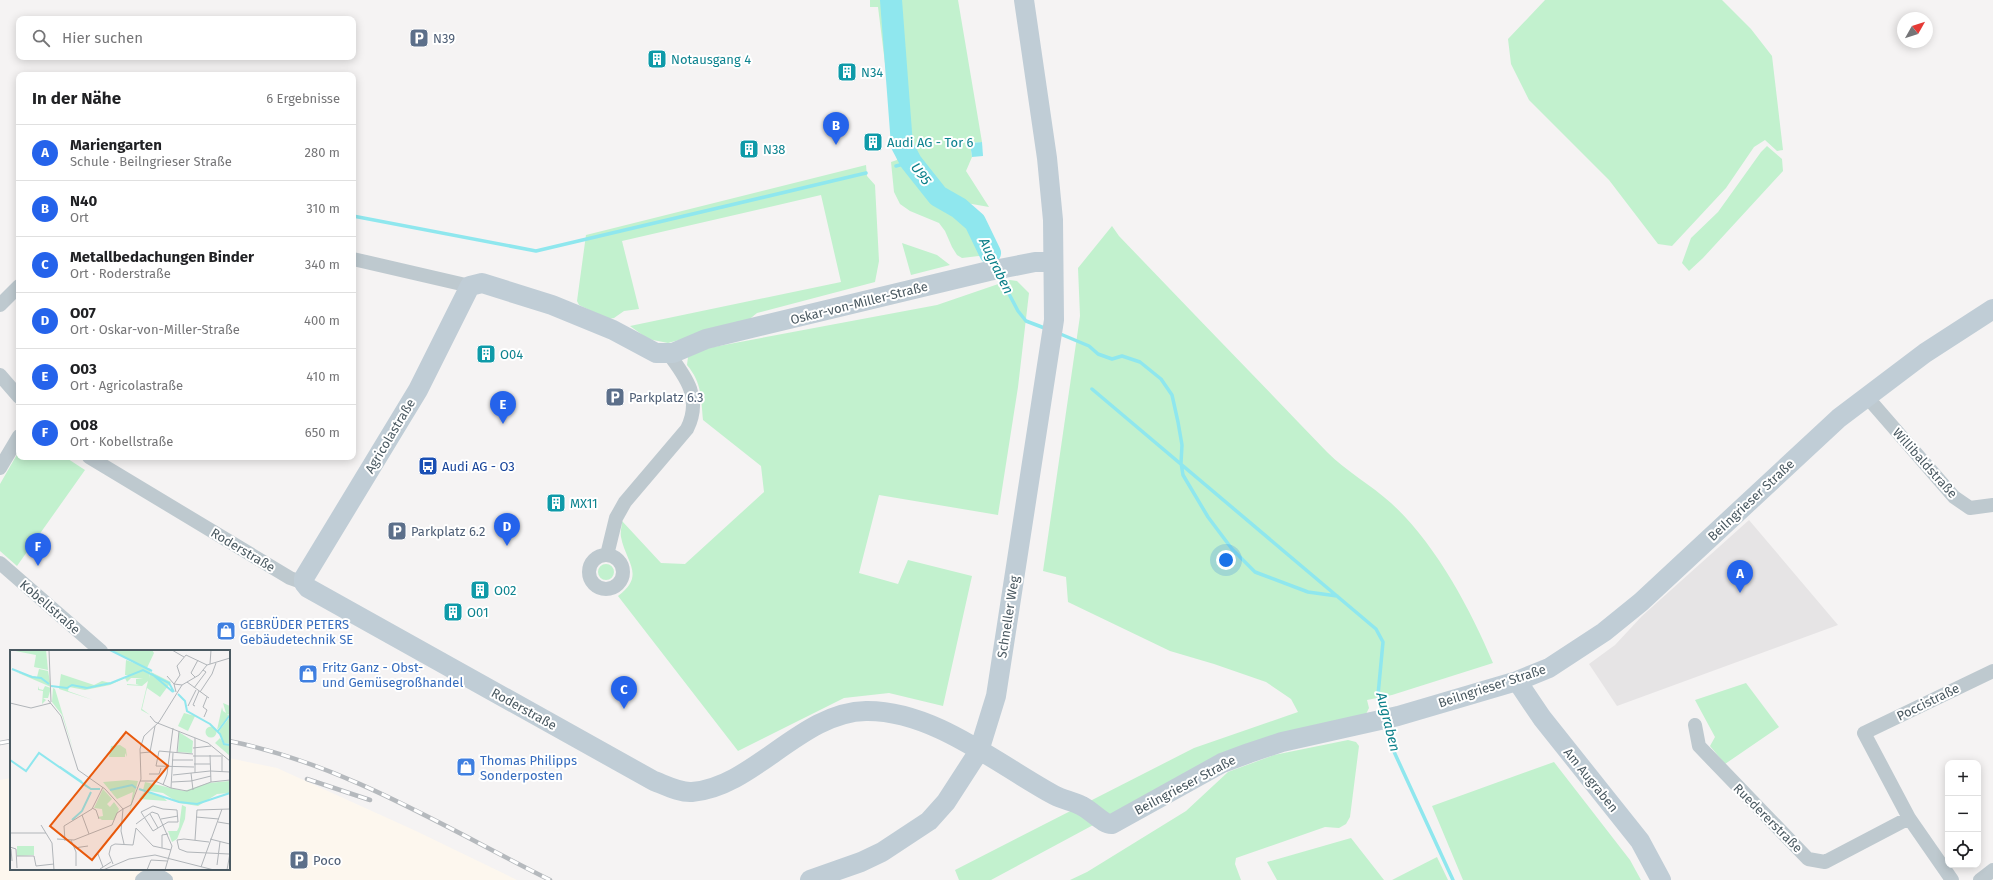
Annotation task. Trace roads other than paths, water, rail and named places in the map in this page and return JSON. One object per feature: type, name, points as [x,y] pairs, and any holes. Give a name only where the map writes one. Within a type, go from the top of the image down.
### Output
[{"type":"main road","name":"Schneller Weg","points":[[810,880],[868,859],[919,829],[942,807],[979,751],[996,696],[1052,343],[1054,320],[1053,220],[1047,158],[1024,0]]},
{"type":"main road","name":"Oskar-von-Miller-Straße","points":[[668,353],[706,339],[997,269],[1035,262],[1053,262]]},
{"type":"main road","points":[[470,286],[482,283],[552,305],[613,330],[656,353],[668,353]]},
{"type":"main road","name":"Agricolastraße","points":[[304,583],[304,578],[418,390],[470,286]]},
{"type":"main road","name":"Beilngrieser Straße","points":[[979,751],[1056,797],[1079,804],[1095,813],[1104,823],[1112,824],[1222,763],[1282,742],[1398,716],[1517,681],[1554,665],[1610,627],[1671,576],[1828,428],[1866,397],[1925,353],[1993,309]]},
{"type":"main road","name":"Roderstraße","points":[[304,583],[308,588],[401,641],[654,781],[676,789],[691,792],[725,782],[809,729],[847,713],[865,711],[904,715],[921,720],[979,751]]},
{"type":"main road","name":"Am Augraben","points":[[1517,681],[1542,718],[1640,841],[1661,880]]},
{"type":"street","points":[[356,260],[470,286]]},
{"type":"street","points":[[0,305],[16,289]]},
{"type":"street","points":[[608,555],[614,524],[625,502],[687,429],[693,418],[694,406],[688,384],[668,353]]},
{"type":"street","points":[[0,374],[16,393]]},
{"type":"street","name":"Willibaldstraße","points":[[1866,397],[1954,497],[1970,508],[1993,505]]},
{"type":"street","points":[[0,468],[16,441]]},
{"type":"street","name":"Roderstraße","points":[[94,460],[290,578],[304,583]]},
{"type":"street","name":"Kobellstraße","points":[[0,563],[100,650]]},
{"type":"street","name":"Poccistraße","points":[[1909,818],[1864,733],[1993,671]]},
{"type":"street","name":"Ruedererstraße","points":[[1695,725],[1699,746],[1808,859],[1825,862],[1909,818]]},
{"type":"street","points":[[1909,818],[1952,880]]},
{"type":"street","points":[[1980,880],[1993,870]]},
{"type":"street","points":[[142,880],[152,875],[157,875],[166,880]]},
{"type":"water","points":[[982,142],[983,156],[972,157],[970,143]]},
{"type":"waterway","name":"Augraben","points":[[891,0],[902,145],[911,162],[938,196],[959,208],[975,222],[990,253]]},
{"type":"waterway","name":"Augraben","points":[[892,0],[902,145],[911,162],[938,196],[959,208],[975,222],[995,263]]},
{"type":"waterway","name":"U95","points":[[896,166],[911,162]]},
{"type":"waterway","points":[[356,217],[536,251],[866,173]]},
{"type":"waterway","name":"Augraben","points":[[999,275],[1018,311],[1026,321],[1047,329]]},
{"type":"waterway","name":"Augraben","points":[[1058,333],[1089,346],[1098,354],[1112,359],[1122,356],[1140,362],[1161,379],[1172,395],[1182,445],[1181,463],[1183,475],[1208,517],[1232,549],[1255,572],[1308,592],[1337,596]]},
{"type":"waterway","name":"Augraben","points":[[1092,389],[1376,629],[1383,642],[1378,695],[1383,713]]},
{"type":"waterway","name":"Augraben","points":[[1386,725],[1390,743],[1453,880]]},
{"type":"railway","points":[[0,743],[10,741]]},
{"type":"railway","points":[[230,741],[272,751],[354,781],[433,819],[550,880]]},
{"type":"railway","points":[[307,779],[370,800]]},
{"type":"place","name":"N39","points":[[419,38]]},
{"type":"place","name":"Notausgang 4","points":[[657,59]]},
{"type":"place","name":"N34","points":[[847,72]]},
{"type":"place","name":"Audi AG - Tor 6","points":[[873,142]]},
{"type":"place","name":"N40","points":[[836,145]]},
{"type":"place","name":"N38","points":[[749,149]]},
{"type":"place","name":"O04","points":[[486,354]]},
{"type":"place","name":"Parkplatz 6.3","points":[[615,397]]},
{"type":"place","name":"O03","points":[[503,424]]},
{"type":"place","name":"Audi AG - O3","points":[[428,466]]},
{"type":"place","name":"MX11","points":[[556,503]]},
{"type":"place","name":"Parkplatz 6.2","points":[[397,531]]},
{"type":"place","name":"O07","points":[[507,546]]},
{"type":"place","name":"O08","points":[[38,566]]},
{"type":"place","name":"O02","points":[[480,590]]},
{"type":"place","name":"Mariengarten","points":[[1740,593]]},
{"type":"place","name":"O01","points":[[453,612]]},
{"type":"place","name":"GEBRÜDER PETERS Gebäudetechnik SE","points":[[226,631]]},
{"type":"place","name":"Fritz Ganz - Obst- und Gemüsegroßhandel","points":[[308,674]]},
{"type":"place","name":"Metallbedachungen Binder","points":[[624,709]]},
{"type":"place","name":"Thomas Philipps Sonderposten","points":[[466,767]]},
{"type":"place","name":"Poco","points":[[299,860]]}]
